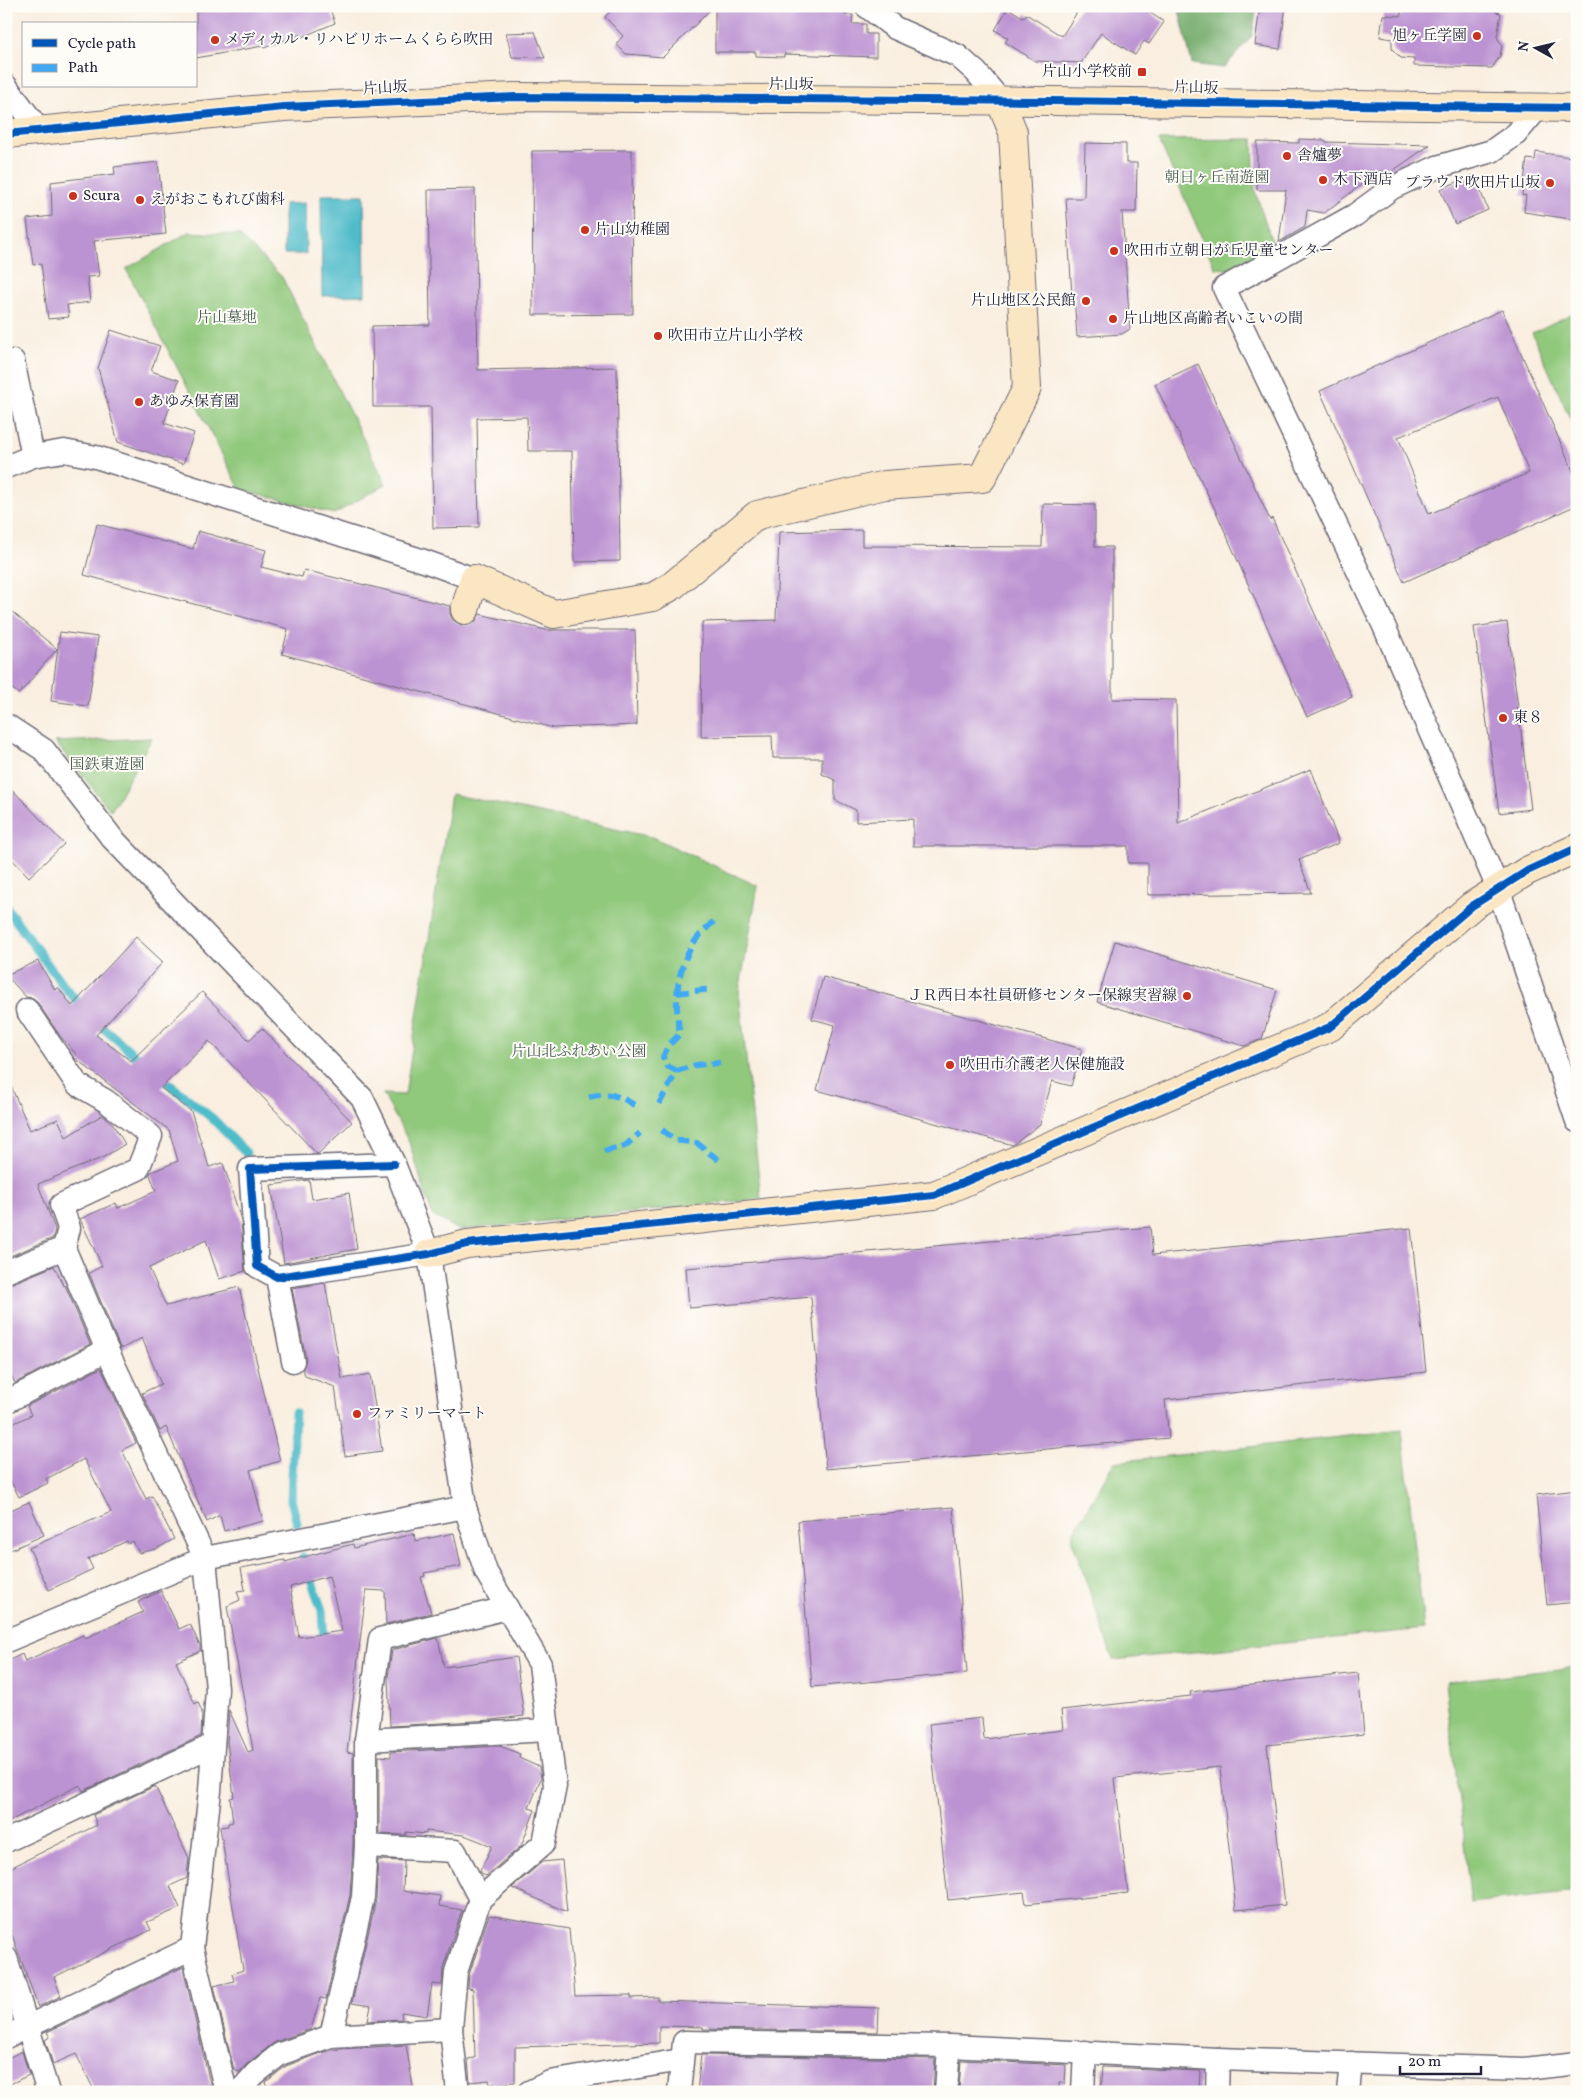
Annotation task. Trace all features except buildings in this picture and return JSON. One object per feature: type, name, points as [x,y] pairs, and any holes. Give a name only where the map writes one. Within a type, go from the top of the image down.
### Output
[{"type":"street","points":[[6,468],[33,456],[64,451],[96,457],[424,561],[474,579],[554,614],[653,597],[672,586],[757,515],[885,485],[982,478],[1027,388],[1013,132],[1000,100],[976,72],[958,56],[895,28],[866,6]]},
{"type":"street","points":[[6,86],[39,130]]},
{"type":"street","name":"片山坂","points":[[6,134],[284,107],[516,97],[1000,100],[1577,108]]},
{"type":"street","points":[[1538,108],[1516,134],[1492,151],[1437,168],[1392,188],[1355,215],[1224,288],[1384,626],[1498,888],[1577,1121]]},
{"type":"street","points":[[13,361],[33,456]]},
{"type":"street","points":[[465,610],[474,579]]},
{"type":"street","points":[[6,725],[44,750],[112,838],[362,1098],[394,1164],[428,1254],[465,1507],[486,1572],[540,1664],[555,1786],[544,1843],[480,1899],[456,1972],[451,2030],[458,2092]]},
{"type":"street","points":[[394,1164],[250,1169],[257,1266],[277,1278],[428,1254],[467,1244],[934,1195],[1330,1027],[1472,906],[1527,871],[1577,848]]},
{"type":"street","points":[[27,1010],[77,1084],[106,1101],[151,1136],[138,1169],[61,1205],[69,1228],[64,1248],[108,1350],[205,1558],[217,1690],[210,1792],[192,1948],[226,2092]]},
{"type":"street","points":[[6,1268],[8,1271],[64,1248]]},
{"type":"street","points":[[277,1278],[293,1361]]},
{"type":"street","points":[[6,1402],[108,1350]]},
{"type":"street","points":[[6,1641],[205,1558],[465,1507]]},
{"type":"street","points":[[331,2036],[363,1897],[366,1846],[366,1740],[380,1639],[507,1608]]},
{"type":"street","points":[[366,1740],[548,1730]]},
{"type":"street","points":[[6,1841],[213,1745]]},
{"type":"street","points":[[366,1846],[455,1851],[480,1899]]},
{"type":"street","points":[[6,2037],[192,1948]]},
{"type":"street","points":[[6,1958],[48,2092]]},
{"type":"street","points":[[239,2092],[256,2073],[280,2054],[331,2036],[451,2030]]},
{"type":"street","points":[[680,2092],[681,2060],[684,2042],[949,2046],[1218,2059],[1525,2069],[1577,2063]]},
{"type":"street","points":[[946,2092],[949,2046]]},
{"type":"street","points":[[1083,2092],[1085,2052]]},
{"type":"street","points":[[1217,2092],[1218,2059]]},
{"type":"street","points":[[529,2092],[550,2082],[681,2060]]},
{"type":"street","points":[[1348,2092],[1351,2063]]},
{"type":"green space","points":[[1178,6],[1257,6],[1252,36],[1224,68],[1192,64]]},
{"type":"green space","name":"朝日ヶ丘南遊園","points":[[1253,139],[1255,191],[1273,245],[1234,270],[1215,268],[1159,140]]},
{"type":"green space","name":"片山墓地","points":[[189,232],[239,235],[282,277],[386,484],[334,514],[240,489],[126,269]]},
{"type":"green space","points":[[1577,311],[1577,434],[1532,333]]},
{"type":"green space","name":"国鉄東遊園","points":[[152,738],[111,811],[55,742]]},
{"type":"green space","name":"片山北ふれあい公園","points":[[451,794],[652,837],[758,886],[739,992],[761,1199],[459,1230],[432,1215],[409,1142],[383,1094],[405,1095]]},
{"type":"green space","points":[[1402,1430],[1424,1629],[1113,1660],[1071,1537],[1114,1462]]},
{"type":"green space","points":[[1577,1667],[1577,1891],[1471,1903],[1445,1682]]},
{"type":"water","points":[[321,195],[364,195],[365,295],[322,296]]},
{"type":"water","points":[[305,203],[306,254],[284,254],[284,204]]},
{"type":"waterway","points":[[6,907],[62,984],[85,1010]]},
{"type":"waterway","points":[[94,1020],[144,1063]]},
{"type":"waterway","points":[[158,1075],[212,1118],[246,1153]]},
{"type":"waterway","points":[[295,1413],[291,1500],[297,1523]]},
{"type":"waterway","points":[[303,1557],[322,1610],[324,1643]]},
{"type":"marked path","points":[[677,1071],[667,1066],[663,1057],[668,1046],[680,1034],[677,1011],[680,976],[687,954],[693,944],[714,921]]},
{"type":"marked path","points":[[677,993],[712,989]]},
{"type":"marked path","points":[[659,1104],[677,1071],[696,1065],[720,1063]]},
{"type":"marked path","points":[[589,1097],[603,1094],[615,1096],[639,1108]]},
{"type":"marked path","points":[[662,1130],[675,1140],[697,1143],[721,1162]]},
{"type":"marked path","points":[[604,1151],[625,1146],[640,1133]]},
{"type":"cycle path","points":[[6,134],[284,107],[516,97],[1053,101],[1577,108]]},
{"type":"cycle path","points":[[394,1164],[250,1169],[257,1266],[277,1277],[429,1254],[467,1244],[934,1195],[1330,1027],[1472,906],[1527,871],[1577,848]]},
{"type":"place","name":"旭ヶ丘学園","points":[[1477,36]]},
{"type":"place","name":"メディカル・リハビリホームくらら吹田","points":[[215,40]]},
{"type":"place","name":"片山小学校前","points":[[1142,72]]},
{"type":"place","name":"舎爐夢","points":[[1287,156]]},
{"type":"place","name":"木下酒店","points":[[1323,180]]},
{"type":"place","name":"プラウド吹田片山坂","points":[[1550,183]]},
{"type":"place","name":"Scura","points":[[73,196]]},
{"type":"place","name":"えがおこもれび歯科","points":[[140,200]]},
{"type":"place","name":"片山幼稚園","points":[[585,230]]},
{"type":"place","name":"吹田市立朝日が丘児童センター","points":[[1114,251]]},
{"type":"place","name":"片山地区公民館","points":[[1086,301]]},
{"type":"place","name":"片山地区高齢者いこいの間","points":[[1113,319]]},
{"type":"place","name":"吹田市立片山小学校","points":[[658,336]]},
{"type":"place","name":"あゆみ保育園","points":[[139,402]]},
{"type":"place","name":"東８","points":[[1503,718]]},
{"type":"place","name":"ＪＲ西日本社員研修センター保線実習線","points":[[1187,996]]},
{"type":"place","name":"吹田市介護老人保健施設","points":[[950,1065]]},
{"type":"place","name":"ファミリーマート","points":[[357,1414]]}]
